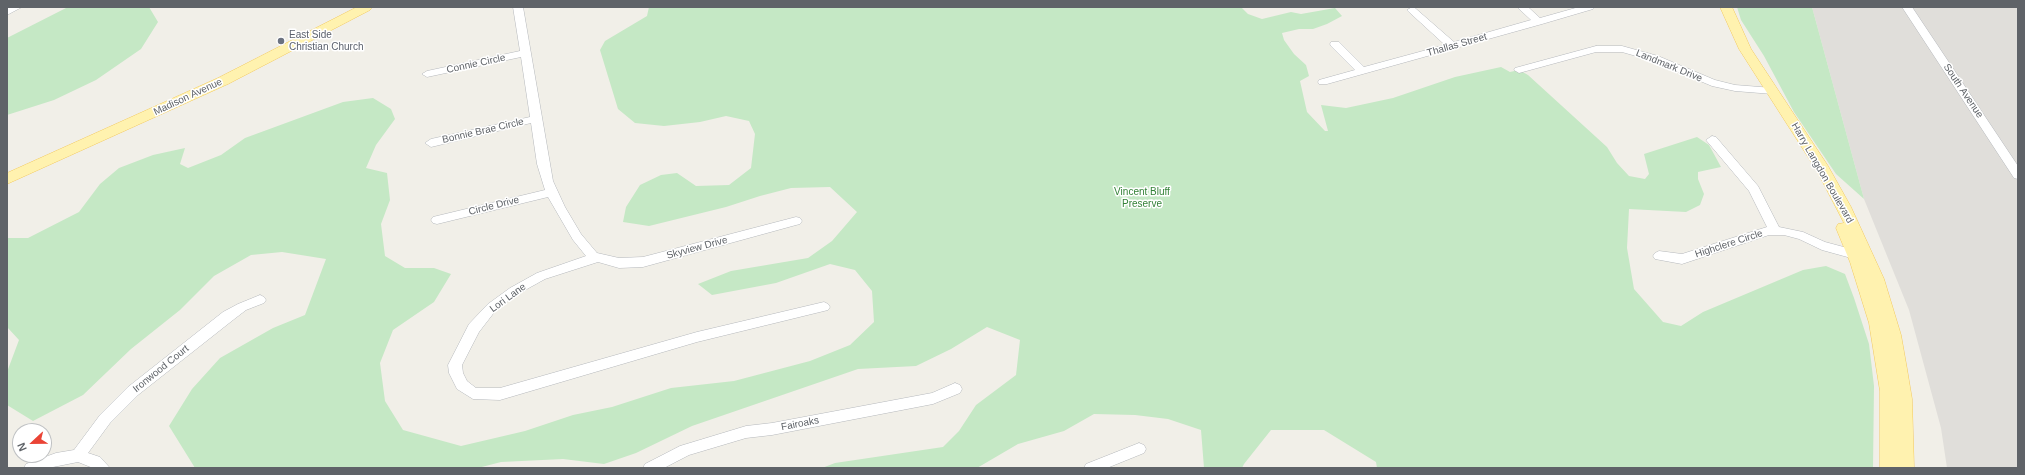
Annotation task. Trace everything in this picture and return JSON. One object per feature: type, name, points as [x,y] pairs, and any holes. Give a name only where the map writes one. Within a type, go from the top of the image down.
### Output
[{"type":"main road","name":"Madison Avenue","points":[[7,179],[208,88],[366,7]]},
{"type":"main road","name":"Harry Langdon Boulevard","points":[[1716,7],[1726,30],[1767,91]]},
{"type":"main road","name":"Harry Langdon Boulevard","points":[[1726,7],[1742,44],[1767,91],[1879,286],[1893,335],[1903,399],[1905,468]]},
{"type":"main road","name":"Harry Langdon Boulevard","points":[[1861,256],[1884,356],[1888,391],[1889,468]]},
{"type":"street","points":[[7,12],[17,7]]},
{"type":"street","points":[[518,7],[543,164],[559,208],[577,237],[596,258]]},
{"type":"street","points":[[1522,7],[1539,22]]},
{"type":"street","name":"Thallas Street","points":[[1323,82],[1590,7]]},
{"type":"street","name":"South Avenue","points":[[1907,7],[2018,175]]},
{"type":"street","points":[[1412,10],[1452,46]]},
{"type":"street","points":[[1335,44],[1362,71]]},
{"type":"street","name":"Landmark Drive","points":[[1518,70],[1596,49],[1622,49],[1654,58],[1712,83],[1735,88],[1767,91]]},
{"type":"street","name":"Connie Circle","points":[[427,74],[525,53]]},
{"type":"street","name":"Bonnie Brae Circle","points":[[431,144],[535,119]]},
{"type":"street","points":[[1712,140],[1754,188],[1775,231]]},
{"type":"street","name":"Circle Drive","points":[[437,220],[552,192]]},
{"type":"street","name":"Skyview Drive","points":[[596,258],[619,263],[643,262],[796,221]]},
{"type":"street","name":"Highclere Circle","points":[[1659,256],[1682,259],[1769,231],[1784,231],[1802,236],[1822,246],[1861,256]]},
{"type":"street","name":"Lori Lane","points":[[596,258],[541,276],[514,291],[492,307],[474,328],[460,353],[456,365],[456,373],[462,385],[473,393],[500,394],[697,337],[824,307]]},
{"type":"street","name":"Ironwood Court","points":[[78,456],[106,419],[133,391],[228,316],[242,307],[260,300]]},
{"type":"street","name":"Fairoaks","points":[[650,468],[685,450],[746,432],[772,429],[933,398],[955,389]]},
{"type":"street","points":[[1091,468],[1139,448]]},
{"type":"street","points":[[31,468],[56,459],[78,456],[95,461],[103,468]]},
{"type":"shaded area","points":[[1812,7],[2018,7],[2018,468],[1947,468],[1941,428],[1909,310],[1864,199]]},
{"type":"green space","points":[[68,7],[149,7],[158,22],[141,49],[96,80],[54,100],[7,115],[7,38]]},
{"type":"green space","name":"Vincent Bluff Preserve","points":[[649,7],[1241,7],[1248,14],[1262,19],[1291,12],[1301,14],[1335,8],[1342,16],[1327,24],[1313,29],[1299,29],[1282,33],[1284,40],[1294,54],[1306,65],[1309,76],[1300,81],[1307,112],[1325,131],[1328,131],[1321,105],[1346,108],[1393,98],[1455,77],[1501,67],[1510,72],[1519,70],[1528,75],[1607,147],[1617,163],[1629,176],[1645,179],[1649,174],[1644,154],[1697,137],[1709,145],[1721,167],[1698,172],[1698,179],[1704,194],[1700,205],[1686,212],[1629,209],[1627,248],[1634,289],[1663,322],[1681,326],[1703,312],[1803,270],[1826,266],[1845,274],[1869,344],[1874,386],[1873,468],[1377,468],[1376,462],[1324,430],[1271,430],[1242,468],[1204,468],[1201,430],[1168,419],[1135,415],[1094,414],[1064,431],[1018,444],[977,468],[822,468],[835,463],[943,447],[959,431],[976,405],[1016,375],[1020,340],[987,327],[951,349],[916,366],[858,369],[692,426],[636,453],[604,464],[563,459],[501,462],[478,468],[195,468],[169,426],[192,389],[220,358],[273,328],[305,315],[326,259],[282,252],[251,255],[214,276],[180,310],[131,349],[83,395],[33,421],[7,405],[7,372],[19,340],[7,327],[7,238],[28,238],[79,212],[100,184],[119,168],[153,155],[185,148],[180,164],[188,168],[221,155],[245,138],[343,102],[373,98],[391,109],[395,119],[376,145],[366,168],[387,173],[390,200],[381,224],[385,256],[405,268],[434,268],[451,274],[434,302],[393,330],[380,363],[385,401],[403,430],[461,446],[525,431],[573,415],[612,407],[671,388],[734,381],[810,361],[850,345],[874,322],[872,291],[855,270],[830,264],[776,283],[712,295],[698,284],[731,271],[808,258],[832,241],[857,212],[830,187],[791,188],[726,207],[649,226],[623,222],[626,207],[640,185],[661,175],[677,173],[696,186],[729,185],[751,168],[755,134],[749,121],[726,116],[700,122],[664,126],[635,123],[618,109],[600,50],[605,41],[647,16]]},
{"type":"green space","points":[[1737,7],[1812,7],[1864,199],[1836,174],[1794,112],[1764,56],[1741,20]]},
{"type":"place","name":"East Side Christian Church","points":[[281,41]]}]
